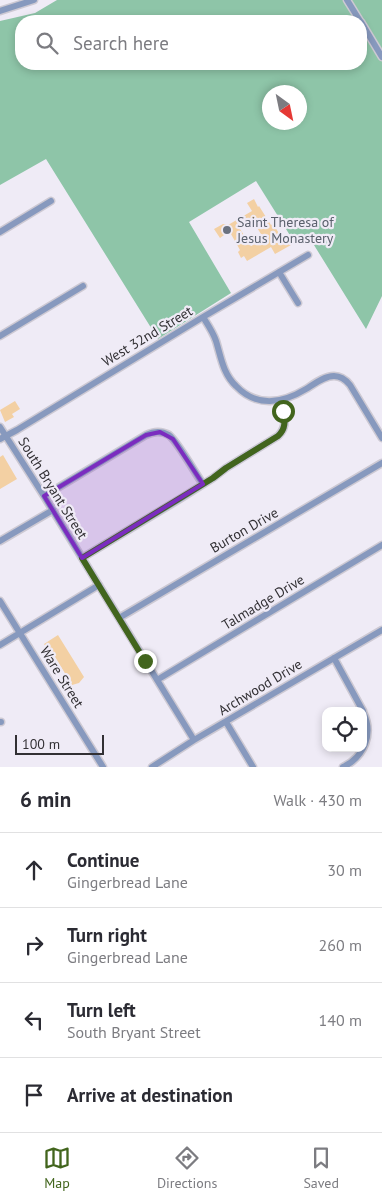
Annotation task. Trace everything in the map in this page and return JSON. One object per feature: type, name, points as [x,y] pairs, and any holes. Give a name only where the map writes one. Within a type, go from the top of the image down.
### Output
[{"type":"street","points":[[0,11],[34,0]]},
{"type":"street","points":[[347,0],[356,15]]},
{"type":"street","points":[[367,33],[382,57]]},
{"type":"street","points":[[0,232],[51,201]]},
{"type":"street","name":"West 32nd Street","points":[[3,437],[308,255]]},
{"type":"street","points":[[279,272],[298,303]]},
{"type":"street","points":[[0,336],[83,286]]},
{"type":"street","points":[[203,317],[215,339],[228,376],[247,395],[269,401],[280,400],[326,378],[338,376],[346,380],[350,385],[382,438]]},
{"type":"street","points":[[82,558],[278,436],[284,429],[285,420],[280,400]]},
{"type":"street","name":"South Bryant Street","points":[[0,427],[3,437],[53,510],[194,740]]},
{"type":"street","points":[[44,496],[146,434],[155,432],[165,433],[173,439],[202,484]]},
{"type":"street","name":"Burton Drive","points":[[119,618],[382,463]]},
{"type":"street","points":[[0,542],[53,510]]},
{"type":"street","name":"Talmadge Drive","points":[[157,680],[382,545]]},
{"type":"street","points":[[0,646],[99,585]]},
{"type":"street","name":"Ware Street","points":[[0,601],[103,767]]},
{"type":"street","name":"Archwood Drive","points":[[152,767],[194,740],[382,630]]},
{"type":"street","points":[[334,658],[361,707]]},
{"type":"street","points":[[226,722],[253,767]]},
{"type":"street","points":[[367,723],[367,736]]},
{"type":"street","points":[[343,767],[353,762],[361,752]]},
{"type":"highlighted area","points":[[160,432],[173,439],[203,484],[82,558],[44,496],[146,435]]},
{"type":"green space","points":[[57,0],[382,0],[382,296],[366,329],[309,237],[296,245],[256,181],[189,222],[231,293],[158,339],[46,159],[0,185],[0,21],[15,18],[15,70],[367,70],[367,15],[26,15],[35,13]]},
{"type":"building","name":"Saint Theresa of Jesus Monastery","points":[[254,199],[271,225],[273,224],[284,241],[287,239],[291,245],[275,254],[271,247],[247,261],[244,256],[241,258],[238,252],[240,250],[227,227],[224,235],[220,238],[214,229],[223,224],[228,225],[252,211],[247,203]],"holes":[[[253,221],[264,239],[251,246],[240,229]]]},
{"type":"building","points":[[15,401],[20,409],[12,414],[14,417],[5,422],[0,410]]},
{"type":"building","points":[[3,455],[17,479],[0,489],[0,457]]},
{"type":"building","points":[[58,635],[84,677],[79,683],[72,685],[54,655],[52,656],[44,644]]},
{"type":"place","name":"Saint Theresa of Jesus Monastery","points":[[227,230]]},
{"type":"route","points":[[145,661],[82,558],[278,436],[285,425],[283,411]]}]
